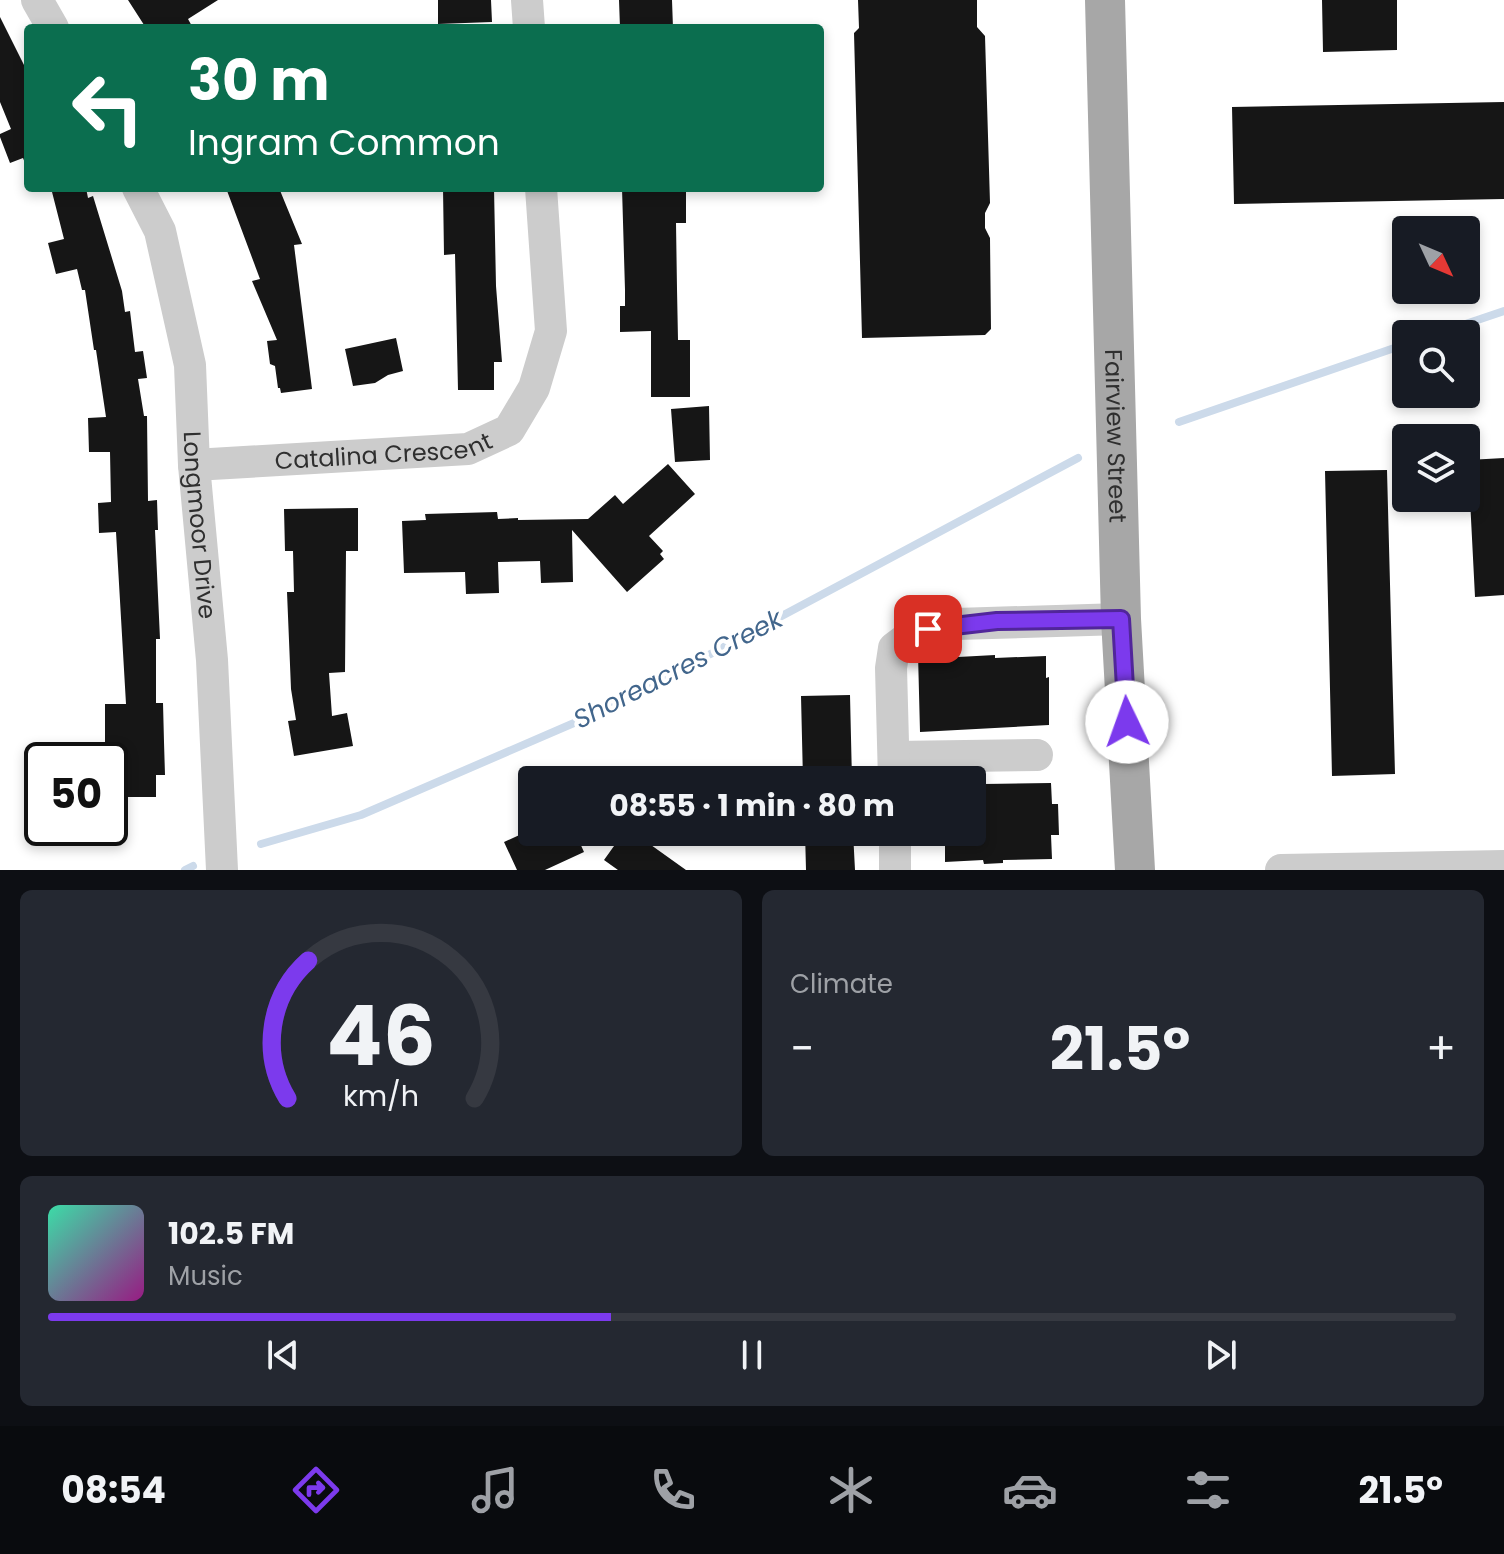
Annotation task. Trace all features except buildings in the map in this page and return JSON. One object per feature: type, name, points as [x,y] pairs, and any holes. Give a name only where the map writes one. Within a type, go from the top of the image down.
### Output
[{"type":"main road","name":"Fairview Street","points":[[1105,0],[1121,619],[1135,870]]},
{"type":"street","points":[[37,0],[51,24]]},
{"type":"street","points":[[527,0],[529,24]]},
{"type":"street","name":"Longmoor Drive","points":[[140,192],[160,231],[190,365],[194,465],[212,660],[222,870]]},
{"type":"street","name":"Catalina Crescent","points":[[194,465],[468,449],[509,430],[534,388],[551,331],[541,192]]},
{"type":"street","points":[[894,766],[891,668],[894,648],[914,633],[942,626],[997,621],[1121,619]]},
{"type":"street","points":[[925,766],[1037,755]]},
{"type":"street","points":[[895,846],[895,870]]},
{"type":"street","points":[[1281,870],[1504,866]]},
{"type":"waterway","name":"Shoreacres Creek","points":[[1477,320],[1504,311]]},
{"type":"waterway","name":"Shoreacres Creek","points":[[1179,422],[1392,349]]},
{"type":"waterway","name":"Shoreacres Creek","points":[[261,844],[361,815],[611,707],[1078,458]]},
{"type":"waterway","name":"Shoreacres Creek","points":[[185,870],[193,866]]},
{"type":"route","points":[[928,629],[997,621],[1121,619],[1127,722]]}]
